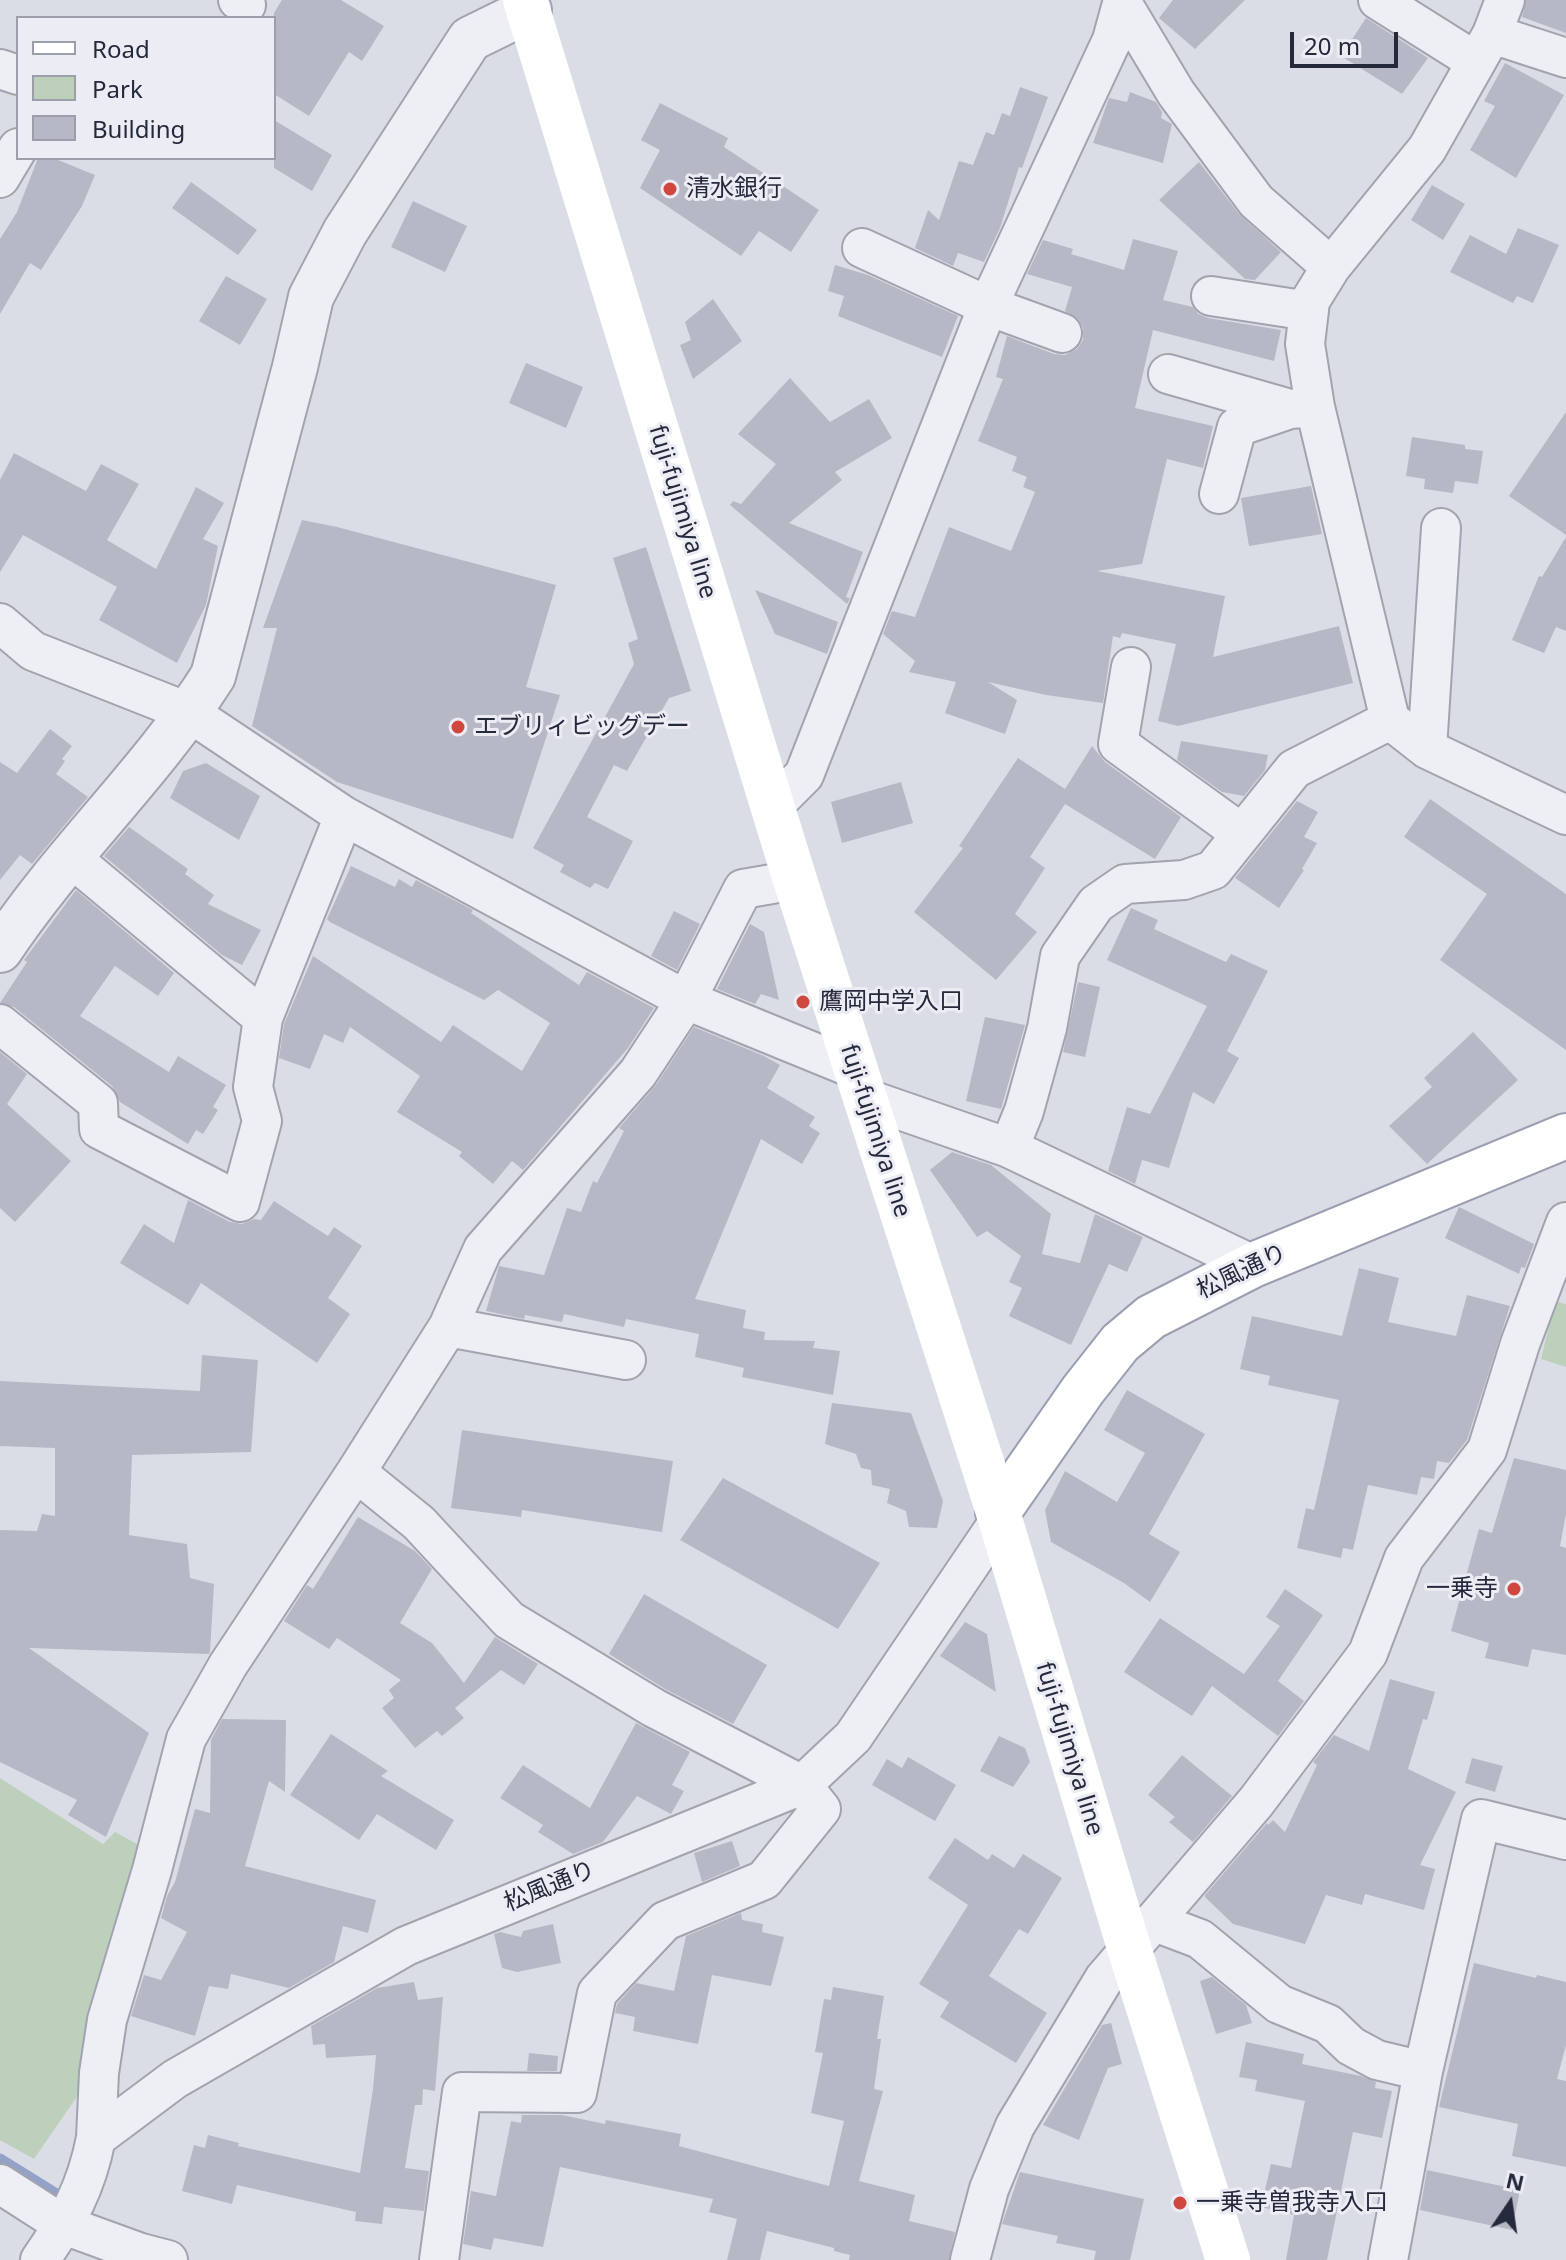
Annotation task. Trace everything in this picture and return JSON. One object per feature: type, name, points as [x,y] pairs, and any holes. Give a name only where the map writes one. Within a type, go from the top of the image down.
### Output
[{"type":"main road","name":"fuji-fujimiya line","points":[[527,5],[795,880],[999,1516],[1142,1936],[1228,2260]]},
{"type":"main road","name":"松風通り","points":[[999,1516],[1083,1390],[1120,1343],[1166,1307],[1253,1265],[1566,1136]]},
{"type":"street","points":[[1378,0],[1491,32],[1566,58]]},
{"type":"street","points":[[1123,2],[1176,93],[1256,201],[1331,267]]},
{"type":"street","points":[[772,807],[804,775],[988,306],[1112,40],[1123,2]]},
{"type":"street","points":[[0,950],[69,856],[190,713],[213,676],[288,397],[311,297],[345,232],[470,39],[527,5]]},
{"type":"street","points":[[1491,32],[1427,149],[1331,267],[1310,301],[1303,408],[1390,720],[1427,749],[1566,815]]},
{"type":"street","points":[[0,178],[16,151]]},
{"type":"street","points":[[862,248],[988,306],[1062,333]]},
{"type":"street","points":[[1211,296],[1309,311]]},
{"type":"street","points":[[1168,374],[1303,408]]},
{"type":"street","points":[[1219,494],[1237,427],[1303,408]]},
{"type":"street","points":[[1427,749],[1441,528]]},
{"type":"street","points":[[0,623],[33,651],[190,713],[344,816],[686,1000],[860,1084],[1009,1148],[1253,1265]]},
{"type":"street","points":[[1131,667],[1118,744],[1241,833]]},
{"type":"street","points":[[1009,1148],[1024,1111],[1047,1028],[1060,956],[1096,904],[1125,884],[1184,880],[1213,870],[1294,769],[1390,720]]},
{"type":"street","points":[[0,1024],[98,1103],[99,1129],[240,1202],[262,1121],[253,1087],[263,1018],[344,816]]},
{"type":"street","points":[[69,856],[263,1018]]},
{"type":"street","points":[[40,2260],[66,2221],[88,2175],[96,2138],[99,2073],[107,2020],[152,1870],[186,1739],[228,1665],[448,1327],[483,1249],[638,1073],[686,1000],[743,889],[795,880]]},
{"type":"street","points":[[970,2260],[989,2189],[1015,2126],[1104,1979],[1256,1802],[1368,1653],[1404,1558],[1487,1450],[1520,1344],[1566,1222]]},
{"type":"street","points":[[448,1327],[626,1360]]},
{"type":"street","points":[[356,1472],[419,1523],[509,1620],[654,1708],[802,1785],[821,1809],[764,1880],[665,1921],[597,1993],[577,2093],[462,2092],[439,2260]]},
{"type":"street","name":"松風通り","points":[[96,2138],[175,2079],[406,1946],[802,1785],[853,1737],[999,1516]]},
{"type":"street","points":[[1388,2260],[1423,2071],[1481,1819],[1566,1840]]},
{"type":"street","points":[[1142,1936],[1200,1939],[1279,2004],[1328,2024],[1351,2046],[1377,2060],[1423,2071]]},
{"type":"street","points":[[0,2184],[66,2221],[141,2253],[168,2260]]},
{"type":"green space","points":[[1555,1301],[1566,1304],[1566,1367],[1541,1359]]},
{"type":"green space","points":[[0,1778],[103,1844],[115,1832],[148,1850],[76,2098],[34,2159],[0,2140]]},
{"type":"building","points":[[282,0],[341,0],[384,26],[362,61],[349,52],[309,116],[276,95],[274,13]]},
{"type":"building","points":[[1173,0],[1245,0],[1195,49],[1159,18]]},
{"type":"building","points":[[1526,0],[1566,0],[1566,33],[1522,17]]},
{"type":"building","points":[[1366,18],[1428,58],[1402,94],[1341,56]]},
{"type":"building","points":[[1505,63],[1564,95],[1516,178],[1470,150],[1495,106],[1484,101]]},
{"type":"building","points":[[1020,87],[1048,97],[1022,168],[1019,167],[1000,228],[984,262],[958,253],[953,266],[915,248],[928,210],[939,220],[959,161],[973,165],[986,132],[994,135],[1002,113],[1010,116]]},
{"type":"building","points":[[1130,92],[1156,102],[1162,112],[1161,118],[1172,124],[1163,163],[1093,143],[1109,98],[1127,102]]},
{"type":"building","points":[[660,103],[728,138],[724,147],[819,210],[791,252],[759,231],[741,256],[640,188],[660,150],[641,140]]},
{"type":"building","points":[[276,121],[332,155],[312,191],[274,168]]},
{"type":"building","points":[[37,160],[58,160],[95,175],[82,206],[41,270],[30,263],[0,314],[0,239],[17,212]]},
{"type":"building","points":[[1199,162],[1239,214],[1281,252],[1255,280],[1245,279],[1159,200]]},
{"type":"building","points":[[191,182],[257,230],[238,255],[172,208]]},
{"type":"building","points":[[1432,185],[1465,204],[1443,240],[1411,220]]},
{"type":"building","points":[[413,201],[467,226],[445,272],[391,247]]},
{"type":"building","points":[[1518,228],[1559,245],[1533,303],[1517,296],[1513,303],[1450,272],[1470,235],[1506,254]]},
{"type":"building","points":[[1133,239],[1178,251],[1163,300],[1193,307],[1198,314],[1208,318],[1281,330],[1274,361],[1153,330],[1135,408],[1213,426],[1203,468],[1167,459],[1142,564],[1097,571],[1225,596],[1213,657],[1339,626],[1353,683],[1178,726],[1158,721],[1176,644],[1122,633],[1120,638],[1113,636],[1103,703],[988,682],[1017,700],[1005,734],[945,713],[956,682],[909,672],[915,661],[883,634],[892,611],[915,617],[949,527],[1011,551],[1035,492],[1023,487],[1027,477],[1012,471],[1017,457],[978,441],[1003,379],[996,377],[1007,336],[1054,354],[1065,355],[1077,349],[1083,340],[1079,320],[1065,311],[1072,287],[1027,274],[1043,240],[1073,249],[1071,254],[1124,270]]},
{"type":"building","points":[[835,265],[868,275],[958,316],[942,357],[838,316],[844,296],[828,291]]},
{"type":"building","points":[[226,276],[267,299],[240,345],[199,321]]},
{"type":"building","points":[[713,299],[742,341],[693,379],[680,345],[691,340],[685,322]]},
{"type":"building","points":[[526,363],[583,387],[566,428],[509,403]]},
{"type":"building","points":[[790,378],[830,422],[869,399],[892,438],[835,472],[842,480],[789,523],[863,552],[846,597],[850,598],[847,604],[730,505],[733,501],[741,504],[776,464],[738,434]]},
{"type":"building","points":[[1566,412],[1566,535],[1509,496]]},
{"type":"building","points":[[1412,437],[1465,445],[1465,449],[1483,451],[1478,484],[1455,481],[1453,493],[1424,489],[1425,479],[1406,476]]},
{"type":"building","points":[[14,453],[86,491],[101,464],[139,484],[107,540],[156,569],[196,487],[224,503],[203,539],[218,546],[206,605],[177,663],[99,620],[117,587],[23,535],[0,572],[0,480]]},
{"type":"building","points":[[1311,486],[1322,534],[1249,546],[1241,498]]},
{"type":"building","points":[[302,520],[556,585],[526,687],[560,695],[513,839],[337,782],[252,726],[277,628],[263,628]]},
{"type":"building","points":[[1566,537],[1566,631],[1556,627],[1544,653],[1512,640],[1539,576],[1542,577]]},
{"type":"building","points":[[646,547],[691,691],[669,698],[627,771],[614,765],[587,817],[633,841],[608,889],[595,883],[590,888],[560,872],[564,865],[533,848],[634,664],[628,643],[638,639],[613,558]]},
{"type":"building","points":[[755,590],[838,622],[827,654],[775,634]]},
{"type":"building","points":[[50,729],[72,746],[56,774],[88,797],[32,864],[20,855],[0,880],[0,762],[17,773]]},
{"type":"building","points":[[1181,741],[1268,755],[1265,770],[1244,796],[1222,792],[1177,760]]},
{"type":"building","points":[[1092,746],[1105,762],[1181,817],[1155,859],[1065,804],[1030,857],[1045,868],[1015,914],[1037,932],[996,980],[914,912],[963,848],[959,846],[1018,758],[1065,789]]},
{"type":"building","points":[[206,763],[260,796],[239,840],[170,798],[183,771]]},
{"type":"building","points":[[901,782],[913,823],[842,843],[831,802]]},
{"type":"building","points":[[1430,799],[1566,894],[1566,1050],[1440,960],[1487,894],[1404,837]]},
{"type":"building","points":[[1297,801],[1318,812],[1304,837],[1317,843],[1304,870],[1279,908],[1235,878]]},
{"type":"building","points":[[129,827],[188,869],[185,874],[214,895],[208,904],[261,930],[242,965],[222,955],[104,856]]},
{"type":"building","points":[[351,866],[395,887],[399,879],[412,887],[416,880],[473,910],[471,913],[579,985],[587,972],[654,1008],[628,1048],[523,1170],[512,1161],[493,1184],[459,1156],[462,1152],[397,1112],[420,1076],[350,1027],[343,1043],[324,1034],[310,1069],[279,1058],[284,1024],[313,956],[441,1042],[453,1025],[522,1071],[550,1023],[498,990],[484,1000],[330,922],[327,919]]},
{"type":"building","points":[[76,890],[174,973],[158,996],[115,966],[80,1016],[169,1072],[178,1056],[226,1085],[213,1107],[218,1110],[203,1134],[196,1130],[188,1144],[120,1102],[112,1086],[14,1007],[0,1003],[27,962],[24,960]]},
{"type":"building","points":[[1131,908],[1158,920],[1154,929],[1226,962],[1231,954],[1268,971],[1227,1051],[1239,1058],[1214,1104],[1193,1092],[1169,1168],[1142,1160],[1135,1184],[1108,1171],[1127,1107],[1150,1114],[1207,1006],[1107,960]]},
{"type":"building","points":[[674,911],[700,924],[677,970],[651,956]]},
{"type":"building","points":[[750,924],[764,932],[779,1000],[761,994],[755,1004],[717,989]]},
{"type":"building","points":[[1078,982],[1100,987],[1085,1057],[1063,1052]]},
{"type":"building","points":[[985,1017],[1025,1025],[1001,1109],[966,1101]]},
{"type":"building","points":[[694,1027],[780,1065],[767,1088],[815,1117],[809,1126],[820,1133],[802,1164],[761,1139],[695,1299],[746,1310],[743,1328],[765,1332],[764,1340],[815,1341],[813,1348],[840,1351],[833,1395],[742,1377],[744,1368],[695,1357],[699,1334],[626,1319],[624,1327],[564,1314],[562,1322],[525,1315],[524,1319],[486,1311],[499,1266],[544,1275],[567,1208],[581,1212],[593,1181],[597,1183],[624,1131],[619,1128],[656,1085]]},
{"type":"building","points":[[1473,1032],[1518,1080],[1427,1164],[1389,1126],[1432,1087],[1424,1078]]},
{"type":"building","points":[[0,1052],[27,1074],[7,1104],[71,1161],[15,1222],[0,1208]]},
{"type":"building","points":[[952,1152],[991,1165],[1051,1214],[1042,1254],[1080,1263],[1095,1214],[1143,1237],[1127,1272],[1109,1264],[1071,1345],[1009,1316],[1022,1288],[1009,1282],[1021,1256],[987,1231],[977,1237],[930,1170]]},
{"type":"building","points":[[188,1200],[230,1222],[242,1224],[254,1219],[261,1220],[274,1201],[328,1236],[334,1227],[362,1246],[328,1298],[350,1314],[317,1363],[201,1283],[188,1305],[120,1263],[144,1224],[174,1243]]},
{"type":"building","points":[[1459,1207],[1534,1244],[1525,1268],[1521,1267],[1519,1274],[1445,1238]]},
{"type":"building","points":[[1359,1268],[1399,1278],[1388,1322],[1456,1336],[1467,1295],[1510,1306],[1467,1440],[1449,1463],[1437,1461],[1434,1479],[1421,1477],[1417,1495],[1368,1485],[1353,1550],[1343,1548],[1341,1558],[1297,1548],[1306,1508],[1314,1510],[1339,1400],[1268,1385],[1270,1376],[1240,1369],[1252,1316],[1342,1336]]},
{"type":"building","points":[[202,1355],[258,1360],[251,1452],[132,1455],[129,1535],[187,1544],[190,1578],[214,1584],[209,1654],[29,1648],[149,1733],[106,1837],[68,1815],[77,1800],[0,1762],[0,1530],[37,1531],[42,1514],[55,1516],[55,1448],[0,1446],[0,1381],[200,1391]]},
{"type":"building","points":[[1127,1390],[1205,1434],[1149,1534],[1180,1552],[1150,1602],[1124,1583],[1051,1542],[1045,1510],[1065,1471],[1117,1502],[1145,1453],[1104,1430]]},
{"type":"building","points":[[832,1403],[911,1413],[943,1501],[937,1528],[909,1527],[906,1511],[887,1503],[890,1489],[872,1485],[871,1470],[861,1468],[856,1454],[825,1444]]},
{"type":"building","points":[[462,1430],[673,1461],[662,1532],[522,1510],[521,1517],[451,1508]]},
{"type":"building","name":"一乗寺","points":[[1514,1458],[1566,1470],[1566,1514],[1560,1546],[1566,1548],[1566,1655],[1532,1649],[1528,1667],[1485,1658],[1489,1643],[1451,1631],[1479,1529],[1492,1533]]},
{"type":"building","points":[[723,1478],[880,1563],[838,1629],[680,1540]]},
{"type":"building","points":[[358,1517],[415,1551],[432,1569],[400,1623],[432,1643],[464,1683],[495,1637],[538,1664],[524,1685],[501,1670],[455,1708],[464,1718],[442,1736],[437,1731],[415,1748],[382,1708],[394,1698],[389,1690],[401,1680],[337,1638],[329,1649],[284,1621],[307,1585],[313,1589]]},
{"type":"building","points":[[1285,1589],[1323,1615],[1278,1681],[1304,1701],[1278,1736],[1212,1686],[1192,1716],[1124,1672],[1160,1618],[1244,1674],[1280,1626],[1266,1617]]},
{"type":"building","points":[[644,1594],[767,1665],[733,1724],[665,1689],[609,1654]]},
{"type":"building","points":[[965,1622],[987,1634],[996,1692],[940,1656]]},
{"type":"building","points":[[1390,1679],[1435,1692],[1408,1769],[1456,1792],[1420,1865],[1435,1869],[1424,1910],[1365,1894],[1362,1905],[1326,1895],[1305,1944],[1233,1924],[1205,1895],[1267,1823],[1273,1820],[1285,1832],[1317,1765],[1313,1762],[1334,1735],[1369,1751]]},
{"type":"building","points":[[222,1719],[286,1720],[285,1792],[269,1781],[245,1866],[376,1900],[368,1933],[343,1926],[334,1962],[289,1988],[231,1974],[228,1989],[209,1986],[195,2036],[131,2016],[144,1975],[161,1980],[187,1932],[161,1918],[175,1882],[195,1809],[210,1813],[211,1740]]},
{"type":"building","points":[[636,1723],[690,1752],[672,1785],[684,1791],[671,1814],[637,1796],[603,1842],[573,1854],[538,1832],[543,1825],[500,1798],[523,1765],[590,1808]]},
{"type":"building","points":[[331,1734],[388,1771],[381,1776],[454,1820],[436,1850],[377,1814],[359,1840],[290,1795]]},
{"type":"building","points":[[999,1736],[1025,1748],[1030,1762],[1013,1787],[980,1771]]},
{"type":"building","points":[[1182,1755],[1232,1796],[1193,1842],[1169,1822],[1175,1817],[1148,1795]]},
{"type":"building","points":[[908,1757],[956,1785],[935,1821],[872,1785],[887,1759],[902,1768]]},
{"type":"building","points":[[1472,1758],[1503,1766],[1495,1792],[1465,1783]]},
{"type":"building","points":[[955,1838],[988,1860],[992,1854],[1014,1868],[1023,1854],[1062,1878],[1028,1934],[1019,1929],[989,1976],[1047,2013],[1016,2063],[940,2017],[949,2002],[919,1984],[968,1905],[928,1878]]},
{"type":"building","points":[[732,1841],[740,1866],[702,1882],[694,1853]]},
{"type":"building","points":[[741,1913],[742,1920],[763,1924],[762,1932],[784,1937],[771,1986],[712,1975],[698,2044],[633,2031],[635,2017],[615,2013],[617,2004],[636,1983],[674,1991],[686,1936]]},
{"type":"building","points":[[553,1924],[561,1963],[517,1972],[502,1968],[494,1934],[500,1932],[521,1937],[523,1931]]},
{"type":"building","points":[[1474,1963],[1566,1982],[1566,2045],[1557,2079],[1566,2081],[1566,2167],[1512,2156],[1518,2124],[1439,2107]]},
{"type":"building","points":[[1212,1977],[1246,2005],[1252,2023],[1216,2034],[1200,1981]]},
{"type":"building","points":[[414,1982],[418,2000],[443,1997],[435,2091],[423,2089],[422,2105],[415,2105],[405,2168],[429,2171],[424,2211],[384,2207],[382,2224],[355,2221],[356,2212],[237,2185],[232,2204],[182,2191],[194,2145],[205,2148],[208,2135],[239,2143],[238,2146],[360,2173],[376,2055],[326,2058],[325,2044],[313,2045],[311,2026],[377,1988]]},
{"type":"building","points":[[833,1987],[884,1996],[874,2089],[883,2091],[859,2181],[915,2195],[909,2221],[955,2232],[949,2260],[849,2260],[850,2255],[834,2251],[834,2248],[767,2231],[760,2260],[727,2260],[737,2219],[709,2212],[713,2199],[560,2167],[543,2247],[494,2238],[491,2250],[463,2244],[471,2191],[496,2196],[511,2121],[521,2123],[522,2115],[562,2115],[605,2124],[606,2120],[681,2134],[679,2146],[829,2186],[844,2121],[811,2113],[823,2053],[815,2052],[824,1999],[831,2000]]},
{"type":"building","points":[[1111,2023],[1122,2064],[1108,2068],[1079,2140],[1043,2125],[1102,2025]]},
{"type":"building","points":[[1246,2042],[1304,2054],[1302,2064],[1361,2076],[1376,2082],[1375,2088],[1392,2091],[1382,2138],[1353,2132],[1327,2260],[1286,2260],[1294,2215],[1261,2207],[1271,2164],[1291,2168],[1305,2101],[1255,2091],[1257,2080],[1239,2077]]},
{"type":"building","points":[[529,2053],[558,2056],[557,2071],[527,2071]]},
{"type":"building","points":[[1427,2170],[1520,2190],[1512,2230],[1420,2210]]},
{"type":"building","points":[[1020,2172],[1144,2199],[1130,2260],[1094,2260],[1096,2251],[1056,2243],[1058,2236],[1002,2224]]},
{"type":"waterway","points":[[0,2159],[66,2200]]},
{"type":"place","name":"清水銀行","points":[[670,189]]},
{"type":"place","name":"エブリィビッグデー","points":[[458,727]]},
{"type":"place","name":"鷹岡中学入口","points":[[803,1002]]},
{"type":"place","name":"一乗寺","points":[[1514,1589]]},
{"type":"place","name":"一乗寺曽我寺入口","points":[[1180,2203]]}]
